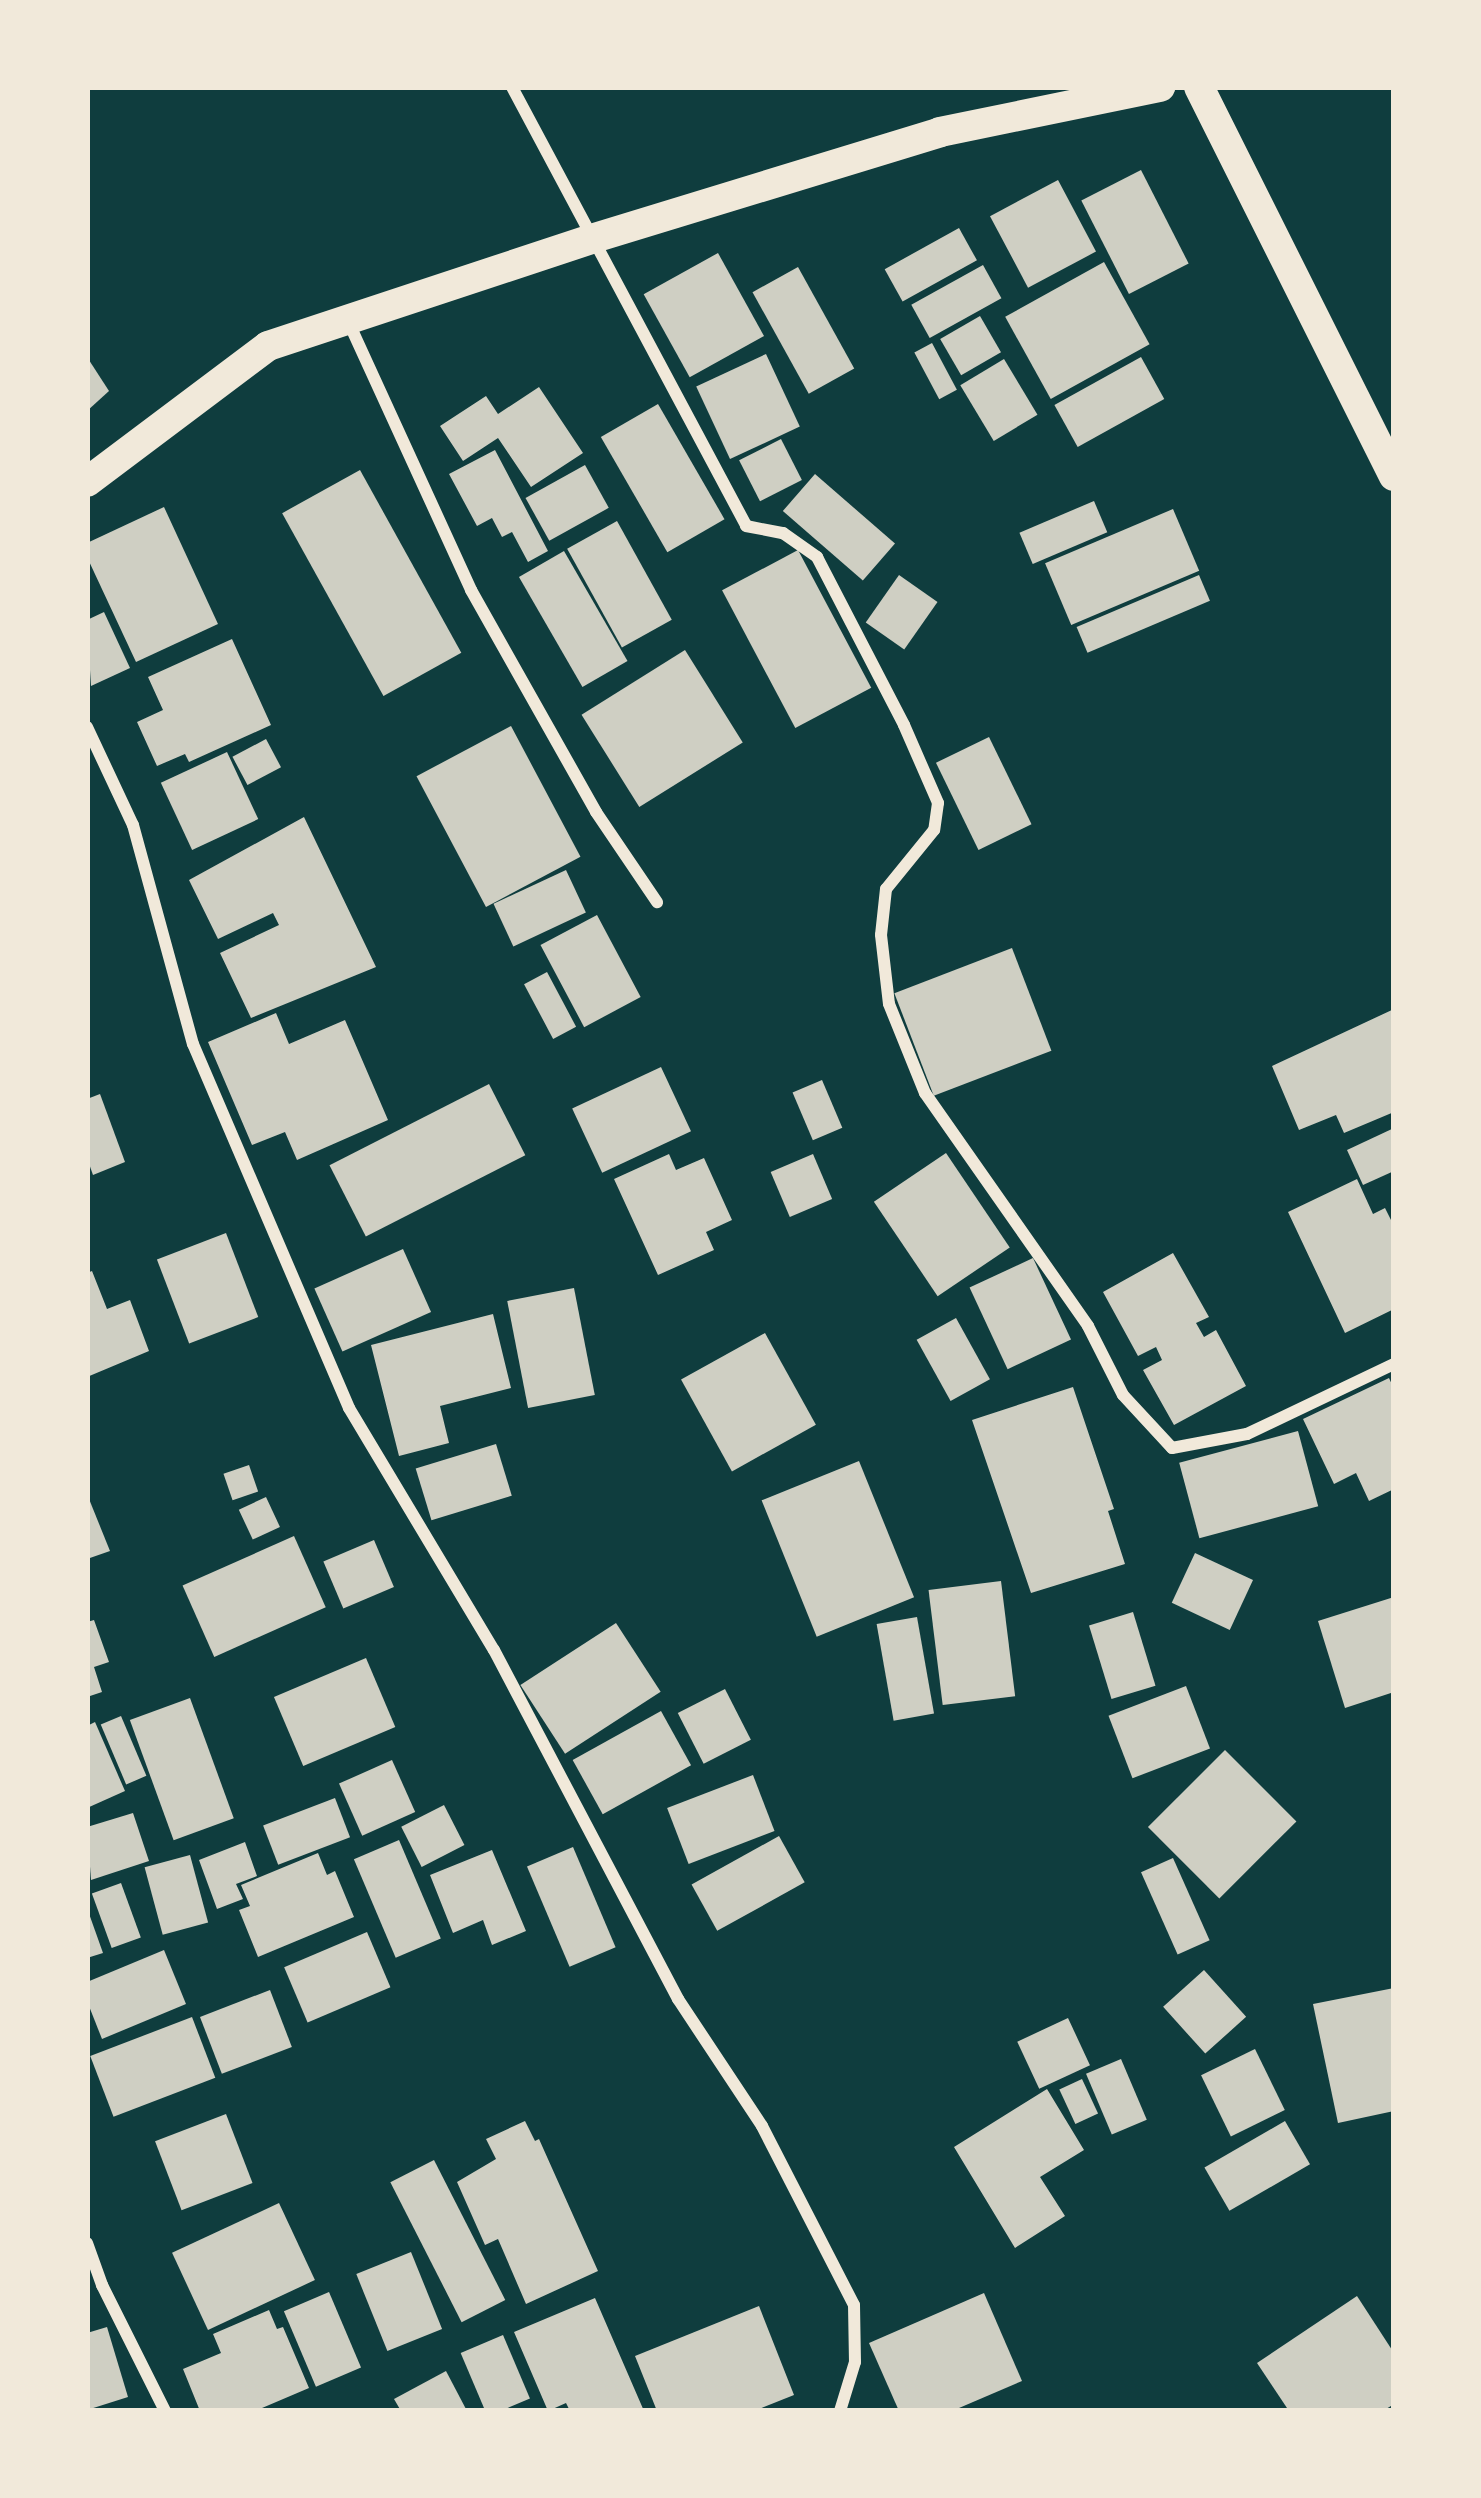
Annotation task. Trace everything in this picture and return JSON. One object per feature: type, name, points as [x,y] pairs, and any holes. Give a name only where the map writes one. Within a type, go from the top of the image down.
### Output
[{"type":"main road","points":[[87,482],[268,346],[590,239],[940,132],[1160,87]]},
{"type":"main road","points":[[1199,87],[1394,476]]},
{"type":"street","points":[[512,87],[746,526],[783,533],[817,557],[904,725],[938,803],[934,830],[886,890],[881,935],[889,1004],[925,1093],[1088,1326],[1123,1395],[1172,1448],[1247,1434],[1394,1364]]},
{"type":"street","points":[[348,320],[471,590],[596,812],[657,902]]},
{"type":"street","points":[[87,727],[134,825],[193,1043],[349,1408],[494,1650],[678,1999],[763,2126],[854,2305],[855,2362],[840,2411]]},
{"type":"street","points":[[87,2243],[102,2285],[165,2411]]},
{"type":"building","points":[[1141,170],[1189,264],[1129,294],[1081,200]]},
{"type":"building","points":[[1058,180],[1096,252],[1028,288],[990,216]]},
{"type":"building","points":[[959,228],[977,260],[903,302],[885,269]]},
{"type":"building","points":[[718,253],[764,336],[690,377],[644,294]]},
{"type":"building","points":[[1104,262],[1150,344],[1051,399],[1005,317]]},
{"type":"building","points":[[983,265],[1001,298],[930,338],[911,305]]},
{"type":"building","points":[[798,267],[854,368],[809,394],[753,292]]},
{"type":"building","points":[[980,316],[1001,352],[961,375],[940,339]]},
{"type":"building","points":[[932,343],[957,390],[939,399],[914,352]]},
{"type":"building","points":[[766,354],[800,427],[730,459],[696,387]]},
{"type":"building","points":[[87,357],[109,391],[87,411]]},
{"type":"building","points":[[1141,357],[1164,399],[1078,447],[1054,405]]},
{"type":"building","points":[[1004,359],[1037,415],[994,441],[960,385]]},
{"type":"building","points":[[539,387],[583,453],[531,487],[498,438],[463,461],[440,426],[486,396],[498,414]]},
{"type":"building","points":[[658,404],[724,519],[667,552],[601,437]]},
{"type":"building","points":[[781,439],[802,480],[760,501],[739,460]]},
{"type":"building","points":[[495,450],[548,551],[528,562],[512,532],[502,537],[492,518],[477,526],[449,474]]},
{"type":"building","points":[[585,465],[609,508],[549,541],[526,498]]},
{"type":"building","points":[[360,470],[461,653],[383,696],[282,513]]},
{"type":"building","points":[[815,474],[895,544],[863,581],[783,511]]},
{"type":"building","points":[[1094,501],[1107,532],[1033,564],[1019,533]]},
{"type":"building","points":[[164,507],[218,624],[136,662],[87,557],[87,543]]},
{"type":"building","points":[[1173,509],[1199,571],[1071,625],[1045,563]]},
{"type":"building","points":[[617,521],[672,620],[622,647],[567,549]]},
{"type":"building","points":[[798,550],[871,688],[795,728],[722,590]]},
{"type":"building","points":[[564,551],[628,661],[582,687],[519,577]]},
{"type":"building","points":[[899,575],[938,602],[904,649],[866,623]]},
{"type":"building","points":[[1199,575],[1210,601],[1088,653],[1077,627]]},
{"type":"building","points":[[104,612],[130,668],[91,686],[87,620]]},
{"type":"building","points":[[232,639],[271,725],[189,762],[185,754],[157,766],[137,722],[163,710],[148,677]]},
{"type":"building","points":[[685,650],[743,742],[639,807],[582,715]]},
{"type":"building","points":[[511,726],[580,857],[486,907],[417,776]]},
{"type":"building","points":[[989,737],[1032,824],[978,850],[936,763]]},
{"type":"building","points":[[266,739],[281,767],[247,785],[232,757]]},
{"type":"building","points":[[227,752],[258,819],[192,850],[161,783]]},
{"type":"building","points":[[304,817],[376,967],[251,1018],[220,953],[279,925],[273,913],[218,939],[189,880]]},
{"type":"building","points":[[566,870],[586,913],[513,946],[493,904]]},
{"type":"building","points":[[597,915],[641,997],[584,1027],[540,945]]},
{"type":"building","points":[[1012,948],[1051,1051],[934,1096],[894,993]]},
{"type":"building","points":[[547,972],[576,1027],[553,1039],[524,984]]},
{"type":"building","points":[[1394,1009],[1394,1112],[1344,1133],[1336,1115],[1299,1130],[1272,1066]]},
{"type":"building","points":[[276,1013],[289,1044],[345,1020],[388,1120],[297,1160],[285,1132],[252,1145],[208,1042]]},
{"type":"building","points":[[661,1067],[691,1131],[602,1173],[572,1108]]},
{"type":"building","points":[[822,1080],[842,1128],[813,1140],[793,1093]]},
{"type":"building","points":[[489,1084],[525,1155],[366,1237],[330,1165]]},
{"type":"building","points":[[100,1094],[125,1162],[93,1175],[87,1158],[87,1099]]},
{"type":"building","points":[[1394,1128],[1394,1171],[1363,1185],[1347,1150]]},
{"type":"building","points":[[946,1153],[1010,1248],[938,1296],[874,1202]]},
{"type":"building","points":[[669,1154],[676,1170],[704,1158],[732,1220],[706,1232],[714,1250],[658,1275],[614,1179]]},
{"type":"building","points":[[813,1154],[832,1199],[790,1217],[771,1172]]},
{"type":"building","points":[[1357,1179],[1373,1214],[1385,1208],[1394,1226],[1394,1309],[1345,1333],[1288,1212]]},
{"type":"building","points":[[226,1233],[258,1317],[189,1344],[157,1260]]},
{"type":"building","points":[[403,1249],[431,1312],[342,1351],[314,1288]]},
{"type":"building","points":[[1173,1253],[1209,1317],[1196,1323],[1204,1337],[1216,1330],[1246,1386],[1174,1425],[1143,1370],[1162,1360],[1156,1347],[1138,1356],[1103,1292]]},
{"type":"building","points":[[1033,1258],[1071,1340],[1008,1369],[970,1288]]},
{"type":"building","points":[[92,1271],[107,1309],[130,1300],[149,1351],[87,1377],[87,1273]]},
{"type":"building","points":[[574,1288],[595,1395],[528,1408],[507,1301]]},
{"type":"building","points":[[493,1314],[511,1388],[440,1406],[449,1443],[399,1456],[371,1345]]},
{"type":"building","points":[[956,1318],[990,1379],[951,1401],[917,1340]]},
{"type":"building","points":[[765,1333],[816,1425],[732,1471],[681,1380]]},
{"type":"building","points":[[1389,1378],[1394,1389],[1394,1489],[1369,1501],[1356,1473],[1334,1484],[1303,1419]]},
{"type":"building","points":[[1073,1387],[1114,1509],[1108,1511],[1125,1564],[1031,1593],[972,1420]]},
{"type":"building","points":[[1298,1431],[1318,1506],[1199,1538],[1179,1463]]},
{"type":"building","points":[[496,1444],[512,1496],[431,1520],[416,1469]]},
{"type":"building","points":[[859,1461],[914,1597],[817,1637],[762,1500]]},
{"type":"building","points":[[249,1465],[258,1491],[233,1500],[223,1474]]},
{"type":"building","points":[[87,1494],[110,1551],[87,1559]]},
{"type":"building","points":[[266,1497],[280,1527],[253,1540],[239,1510]]},
{"type":"building","points":[[294,1536],[326,1607],[214,1657],[183,1586]]},
{"type":"building","points":[[374,1540],[394,1587],[343,1608],[323,1561]]},
{"type":"building","points":[[1195,1553],[1253,1580],[1230,1630],[1172,1603]]},
{"type":"building","points":[[1001,1581],[1015,1696],[943,1705],[929,1590]]},
{"type":"building","points":[[1394,1597],[1394,1692],[1345,1708],[1318,1621]]},
{"type":"building","points":[[1133,1612],[1156,1686],[1112,1699],[1089,1625]]},
{"type":"building","points":[[917,1617],[934,1714],[894,1721],[877,1624]]},
{"type":"building","points":[[94,1620],[109,1662],[94,1667],[102,1692],[87,1697],[87,1622]]},
{"type":"building","points":[[616,1623],[661,1692],[565,1754],[520,1685]]},
{"type":"building","points":[[366,1658],[395,1727],[303,1766],[274,1697]]},
{"type":"building","points":[[1186,1686],[1210,1749],[1133,1778],[1109,1716]]},
{"type":"building","points":[[725,1689],[751,1740],[704,1764],[678,1713]]},
{"type":"building","points":[[190,1698],[234,1818],[174,1840],[130,1720]]},
{"type":"building","points":[[661,1711],[691,1765],[603,1814],[573,1760]]},
{"type":"building","points":[[121,1716],[146,1776],[126,1784],[101,1725]]},
{"type":"building","points":[[95,1722],[125,1791],[87,1808],[87,1726]]},
{"type":"building","points":[[1225,1750],[1296,1821],[1219,1898],[1148,1827]]},
{"type":"building","points":[[392,1760],[415,1812],[362,1836],[339,1784]]},
{"type":"building","points":[[753,1775],[775,1831],[689,1864],[667,1808]]},
{"type":"building","points":[[335,1798],[350,1837],[278,1865],[263,1826]]},
{"type":"building","points":[[444,1805],[464,1845],[422,1867],[401,1827]]},
{"type":"building","points":[[133,1813],[149,1861],[91,1880],[87,1827]]},
{"type":"building","points":[[779,1836],[805,1882],[717,1931],[692,1884]]},
{"type":"building","points":[[399,1840],[441,1938],[396,1958],[354,1859]]},
{"type":"building","points":[[245,1842],[257,1876],[236,1884],[243,1899],[217,1909],[199,1860]]},
{"type":"building","points":[[573,1847],[616,1947],[570,1967],[527,1867]]},
{"type":"building","points":[[492,1850],[526,1931],[492,1945],[483,1920],[453,1933],[430,1875]]},
{"type":"building","points":[[318,1853],[327,1875],[335,1871],[354,1917],[258,1957],[239,1910],[250,1906],[241,1885]]},
{"type":"building","points":[[190,1855],[208,1923],[163,1935],[145,1867]]},
{"type":"building","points":[[1173,1858],[1210,1940],[1178,1954],[1141,1872]]},
{"type":"building","points":[[121,1883],[141,1938],[112,1948],[92,1894]]},
{"type":"building","points":[[87,1908],[103,1953],[87,1958]]},
{"type":"building","points":[[367,1932],[390,1987],[308,2022],[284,1967]]},
{"type":"building","points":[[164,1950],[186,2004],[102,2039],[87,2001],[87,1982]]},
{"type":"building","points":[[1204,1970],[1246,2017],[1205,2054],[1163,2007]]},
{"type":"building","points":[[1394,1988],[1394,2111],[1338,2123],[1313,2004]]},
{"type":"building","points":[[270,1990],[292,2047],[222,2074],[200,2017]]},
{"type":"building","points":[[192,2017],[215,2078],[114,2117],[90,2056]]},
{"type":"building","points":[[1068,2018],[1090,2065],[1039,2089],[1017,2042]]},
{"type":"building","points":[[1255,2049],[1285,2110],[1231,2136],[1201,2075]]},
{"type":"building","points":[[1121,2059],[1147,2120],[1112,2135],[1086,2074]]},
{"type":"building","points":[[1082,2079],[1098,2113],[1075,2124],[1059,2090]]},
{"type":"building","points":[[1047,2089],[1084,2150],[1040,2177],[1065,2216],[1015,2248],[954,2147]]},
{"type":"building","points":[[226,2114],[253,2183],[182,2210],[155,2141]]},
{"type":"building","points":[[525,2121],[535,2141],[539,2139],[598,2271],[526,2304],[498,2239],[485,2245],[457,2182],[496,2159],[486,2139]]},
{"type":"building","points":[[1285,2121],[1310,2164],[1229,2211],[1204,2168]]},
{"type":"building","points":[[434,2160],[505,2300],[462,2322],[390,2182]]},
{"type":"building","points":[[279,2203],[315,2280],[208,2330],[172,2253]]},
{"type":"building","points":[[411,2252],[442,2329],[387,2351],[356,2274]]},
{"type":"building","points":[[329,2292],[361,2367],[316,2387],[284,2311]]},
{"type":"building","points":[[984,2293],[1022,2381],[952,2411],[899,2411],[869,2343]]},
{"type":"building","points":[[1357,2296],[1394,2353],[1394,2404],[1383,2411],[1289,2411],[1257,2363]]},
{"type":"building","points":[[595,2298],[644,2411],[570,2411],[566,2403],[548,2411],[514,2332]]},
{"type":"building","points":[[759,2306],[794,2395],[754,2411],[657,2411],[635,2356]]},
{"type":"building","points":[[269,2310],[277,2329],[283,2327],[309,2388],[255,2411],[200,2411],[183,2369],[221,2353],[213,2334]]},
{"type":"building","points":[[107,2327],[128,2397],[87,2410],[87,2333]]},
{"type":"building","points":[[503,2335],[530,2399],[501,2411],[485,2411],[461,2353]]},
{"type":"building","points":[[446,2371],[467,2411],[401,2411],[394,2399]]}]
